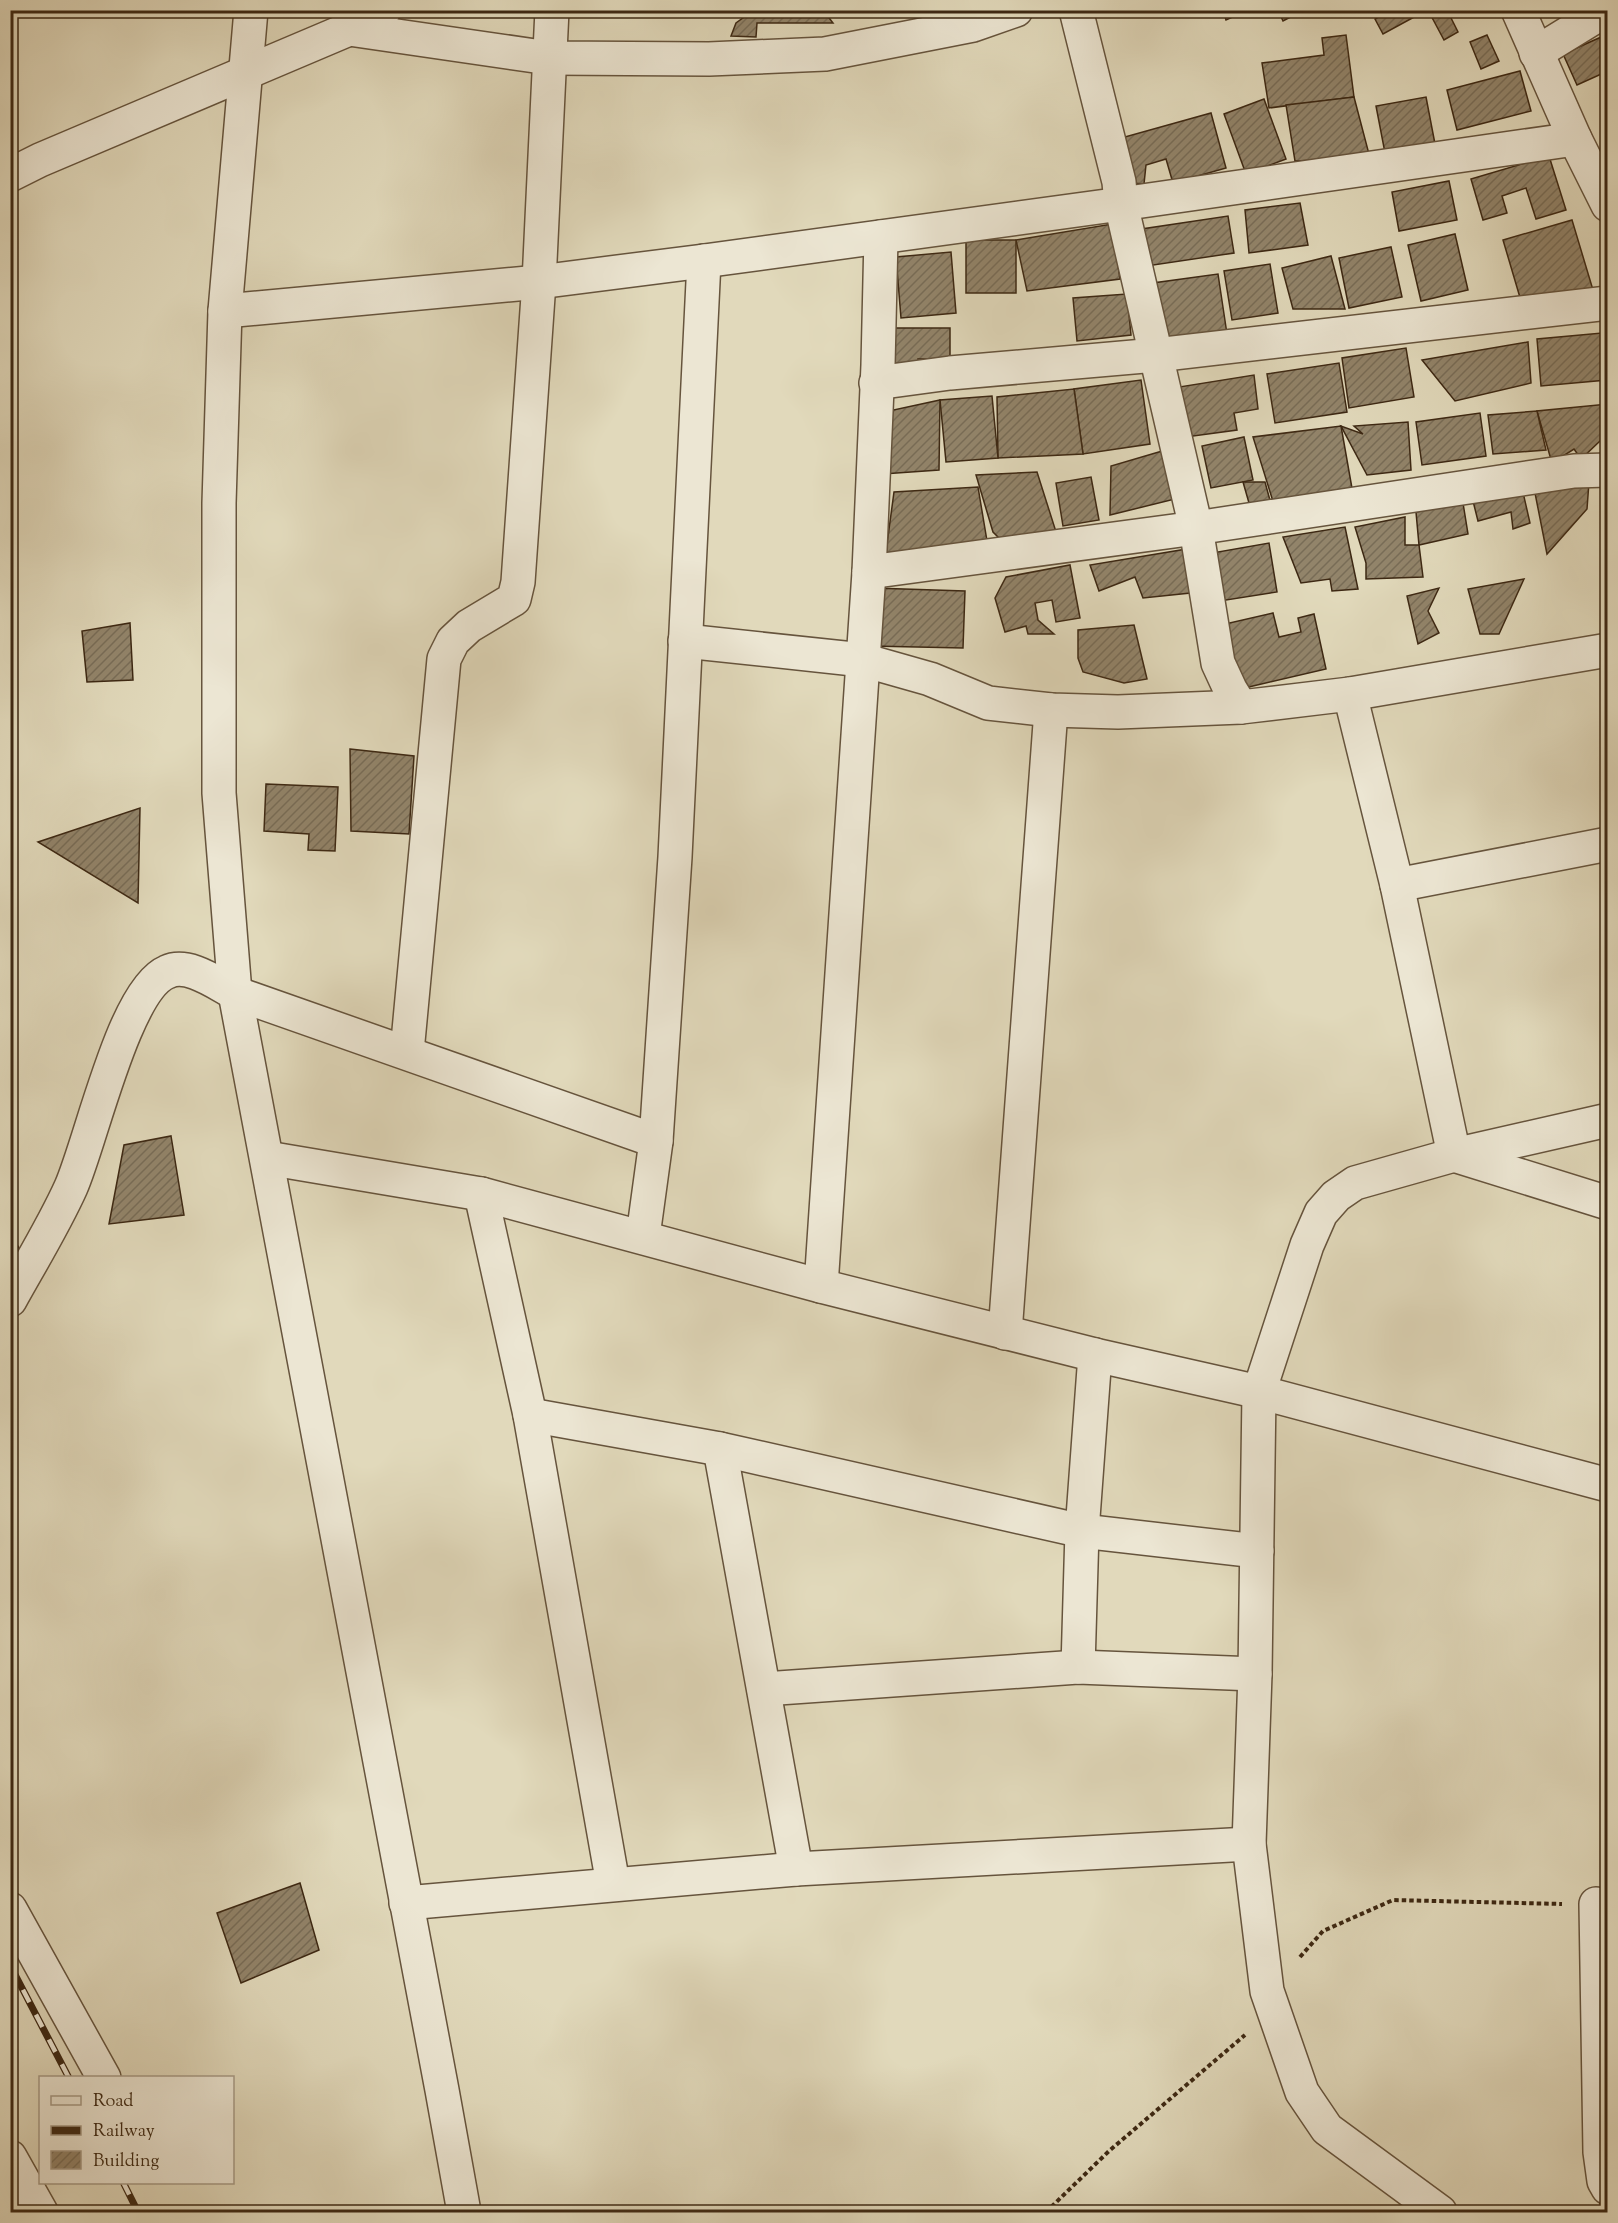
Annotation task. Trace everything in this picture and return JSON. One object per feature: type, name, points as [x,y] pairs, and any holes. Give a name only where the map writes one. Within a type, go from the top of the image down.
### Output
[{"type":"street","points":[[251,10],[225,311],[219,503],[219,793],[235,993],[464,2212]]},
{"type":"street","points":[[10,175],[244,72],[349,29],[384,10]]},
{"type":"street","points":[[407,1052],[444,659],[453,641],[469,626],[514,599],[518,582],[539,282],[552,10]]},
{"type":"street","points":[[349,29],[549,57],[709,59],[825,54],[968,18],[1016,10]]},
{"type":"street","points":[[1076,10],[1119,182],[1121,204],[1196,528],[1218,663],[1241,707]]},
{"type":"street","points":[[1518,10],[1575,139],[1608,205]]},
{"type":"street","points":[[1536,53],[1606,10]]},
{"type":"street","points":[[225,311],[539,282],[704,261],[1575,139]]},
{"type":"street","points":[[820,1286],[869,572],[881,237]]},
{"type":"street","points":[[643,1236],[656,1141],[675,857],[704,261]]},
{"type":"street","points":[[876,383],[1156,355],[1608,303]]},
{"type":"street","points":[[869,572],[1196,528],[1574,471],[1608,470]]},
{"type":"street","points":[[685,641],[863,660],[930,679],[988,703],[1051,710],[1118,711],[1241,707],[1350,694],[1608,650]]},
{"type":"street","points":[[1350,694],[1396,885],[1454,1155]]},
{"type":"street","points":[[1005,1333],[1051,710]]},
{"type":"street","points":[[1396,885],[1608,844]]},
{"type":"street","points":[[10,1300],[72,1186],[106,1083],[135,1009],[153,980],[169,970],[191,970],[235,993],[656,1141]]},
{"type":"street","points":[[1440,2212],[1327,2129],[1302,2092],[1267,1991],[1249,1844],[1255,1674],[1259,1392],[1307,1245],[1321,1213],[1336,1196],[1355,1183],[1454,1155],[1608,1120]]},
{"type":"street","points":[[1454,1155],[1608,1203]]},
{"type":"street","points":[[267,1158],[481,1194],[643,1236],[820,1286],[1095,1355],[1259,1392],[1608,1485]]},
{"type":"street","points":[[481,1194],[530,1415],[613,1884]]},
{"type":"street","points":[[1078,1667],[1082,1531],[1095,1355]]},
{"type":"street","points":[[530,1415],[720,1449],[1082,1531],[1257,1551]]},
{"type":"street","points":[[720,1449],[796,1869]]},
{"type":"street","points":[[765,1689],[1078,1667],[1255,1674]]},
{"type":"street","points":[[406,1903],[796,1869],[1249,1844]]},
{"type":"street","points":[[1596,1904],[1600,2152],[1604,2181],[1608,2188]]},
{"type":"street","points":[[10,1909],[103,2076]]},
{"type":"street","points":[[10,2157],[41,2212]]},
{"type":"building","points":[[754,10],[823,10],[833,23],[757,23],[756,37],[731,36],[736,23]]},
{"type":"building","points":[[1223,10],[1248,10],[1226,20]]},
{"type":"building","points":[[1278,10],[1304,10],[1283,21]]},
{"type":"building","points":[[1390,10],[1427,10],[1383,34],[1375,19]]},
{"type":"building","points":[[1428,10],[1447,10],[1458,32],[1444,40]]},
{"type":"building","points":[[1608,34],[1608,71],[1577,85],[1563,54]]},
{"type":"building","points":[[1346,35],[1354,97],[1269,108],[1262,63],[1324,55],[1322,38]]},
{"type":"building","points":[[1487,35],[1499,61],[1481,69],[1470,42]]},
{"type":"building","points":[[1520,71],[1531,111],[1457,130],[1447,90]]},
{"type":"building","points":[[1354,97],[1370,158],[1295,161],[1286,105]]},
{"type":"building","points":[[1426,97],[1435,144],[1385,153],[1376,106]]},
{"type":"building","points":[[1264,99],[1286,159],[1246,174],[1224,114]]},
{"type":"building","points":[[1211,113],[1226,168],[1173,183],[1166,159],[1146,165],[1144,184],[1119,182],[1114,140]]},
{"type":"building","points":[[1549,156],[1566,210],[1536,219],[1526,188],[1502,196],[1507,213],[1483,220],[1471,179]]},
{"type":"building","points":[[1449,181],[1457,220],[1399,231],[1392,192]]},
{"type":"building","points":[[1300,203],[1308,245],[1249,253],[1245,210]]},
{"type":"building","points":[[1228,216],[1234,253],[1140,267],[1135,230]]},
{"type":"building","points":[[1572,220],[1593,290],[1524,311],[1503,240]]},
{"type":"building","points":[[1112,224],[1120,279],[1027,291],[1016,240]]},
{"type":"building","points":[[1455,234],[1468,290],[1421,301],[1408,245]]},
{"type":"building","points":[[966,240],[1016,240],[1016,293],[966,293]]},
{"type":"building","points":[[1391,247],[1402,297],[1349,308],[1339,258]]},
{"type":"building","points":[[951,252],[956,313],[901,318],[896,257]]},
{"type":"building","points":[[1331,256],[1345,309],[1293,309],[1282,268]]},
{"type":"building","points":[[1270,264],[1278,313],[1232,320],[1224,271]]},
{"type":"building","points":[[1218,274],[1227,334],[1162,343],[1153,283]]},
{"type":"building","points":[[1127,294],[1131,335],[1077,341],[1073,298]]},
{"type":"building","points":[[889,328],[950,328],[950,359],[918,359],[918,368],[890,381]]},
{"type":"building","points":[[1602,333],[1607,380],[1541,386],[1537,339]]},
{"type":"building","points":[[1528,342],[1531,383],[1455,401],[1422,360]]},
{"type":"building","points":[[1406,348],[1414,397],[1349,408],[1342,358]]},
{"type":"building","points":[[1339,363],[1347,412],[1275,423],[1267,374]]},
{"type":"building","points":[[1254,375],[1258,409],[1234,413],[1237,430],[1186,437],[1179,387]]},
{"type":"building","points":[[1141,380],[1150,444],[1083,454],[1074,389]]},
{"type":"building","points":[[1074,389],[1083,454],[998,458],[997,397]]},
{"type":"building","points":[[992,396],[998,458],[946,462],[940,400]]},
{"type":"building","points":[[940,400],[939,470],[883,474],[884,412]]},
{"type":"building","points":[[1608,404],[1608,442],[1600,441],[1581,459],[1574,449],[1552,463],[1537,411]]},
{"type":"building","points":[[1537,411],[1546,450],[1493,454],[1488,415]]},
{"type":"building","points":[[1480,413],[1486,456],[1422,465],[1416,422]]},
{"type":"building","points":[[1408,422],[1411,470],[1367,475],[1341,426],[1363,434],[1354,426]]},
{"type":"building","points":[[1341,426],[1353,494],[1275,508],[1253,437]]},
{"type":"building","points":[[1244,437],[1253,480],[1211,488],[1202,446]]},
{"type":"building","points":[[1169,449],[1179,498],[1110,515],[1111,466]]},
{"type":"building","points":[[1037,472],[1057,535],[999,538],[993,532],[976,475]]},
{"type":"building","points":[[1091,477],[1099,520],[1063,526],[1056,483]]},
{"type":"building","points":[[1243,482],[1265,482],[1271,504],[1251,510]]},
{"type":"building","points":[[1589,482],[1587,509],[1547,554],[1535,493]]},
{"type":"building","points":[[978,487],[987,541],[885,559],[894,492]]},
{"type":"building","points":[[1522,488],[1530,523],[1513,529],[1511,512],[1478,521],[1473,501]]},
{"type":"building","points":[[1463,503],[1468,534],[1419,545],[1416,512]]},
{"type":"building","points":[[1405,517],[1405,545],[1419,545],[1423,577],[1366,579],[1366,563],[1355,527]]},
{"type":"building","points":[[1345,527],[1358,589],[1332,591],[1330,579],[1301,583],[1283,537]]},
{"type":"building","points":[[1269,543],[1277,592],[1220,601],[1212,553]]},
{"type":"building","points":[[1199,547],[1200,592],[1143,598],[1135,577],[1099,591],[1090,565]]},
{"type":"building","points":[[1070,565],[1080,618],[1056,622],[1052,600],[1035,603],[1038,620],[1054,634],[1028,634],[1026,626],[1005,632],[995,598],[1006,577]]},
{"type":"building","points":[[1524,579],[1499,634],[1480,634],[1468,589]]},
{"type":"building","points":[[873,588],[965,591],[963,648],[871,646]]},
{"type":"building","points":[[1439,588],[1428,611],[1439,633],[1418,644],[1407,596]]},
{"type":"building","points":[[1273,613],[1279,637],[1301,632],[1298,618],[1314,614],[1326,669],[1240,689],[1225,624]]},
{"type":"building","points":[[130,623],[133,680],[87,682],[82,631]]},
{"type":"building","points":[[1134,625],[1147,679],[1124,683],[1083,672],[1078,658],[1078,630]]},
{"type":"building","points":[[350,749],[414,756],[409,834],[351,831]]},
{"type":"building","points":[[266,784],[338,787],[335,851],[308,850],[309,834],[264,831]]},
{"type":"building","points":[[140,808],[138,903],[38,842]]},
{"type":"building","points":[[171,1136],[184,1215],[109,1224],[124,1145]]},
{"type":"building","points":[[10,1233],[22,1253],[10,1271]]},
{"type":"building","points":[[300,1883],[319,1950],[241,1983],[217,1913]]},
{"type":"railway","points":[[10,1965],[68,2076]]},
{"type":"railway","points":[[124,2184],[138,2212]]}]
